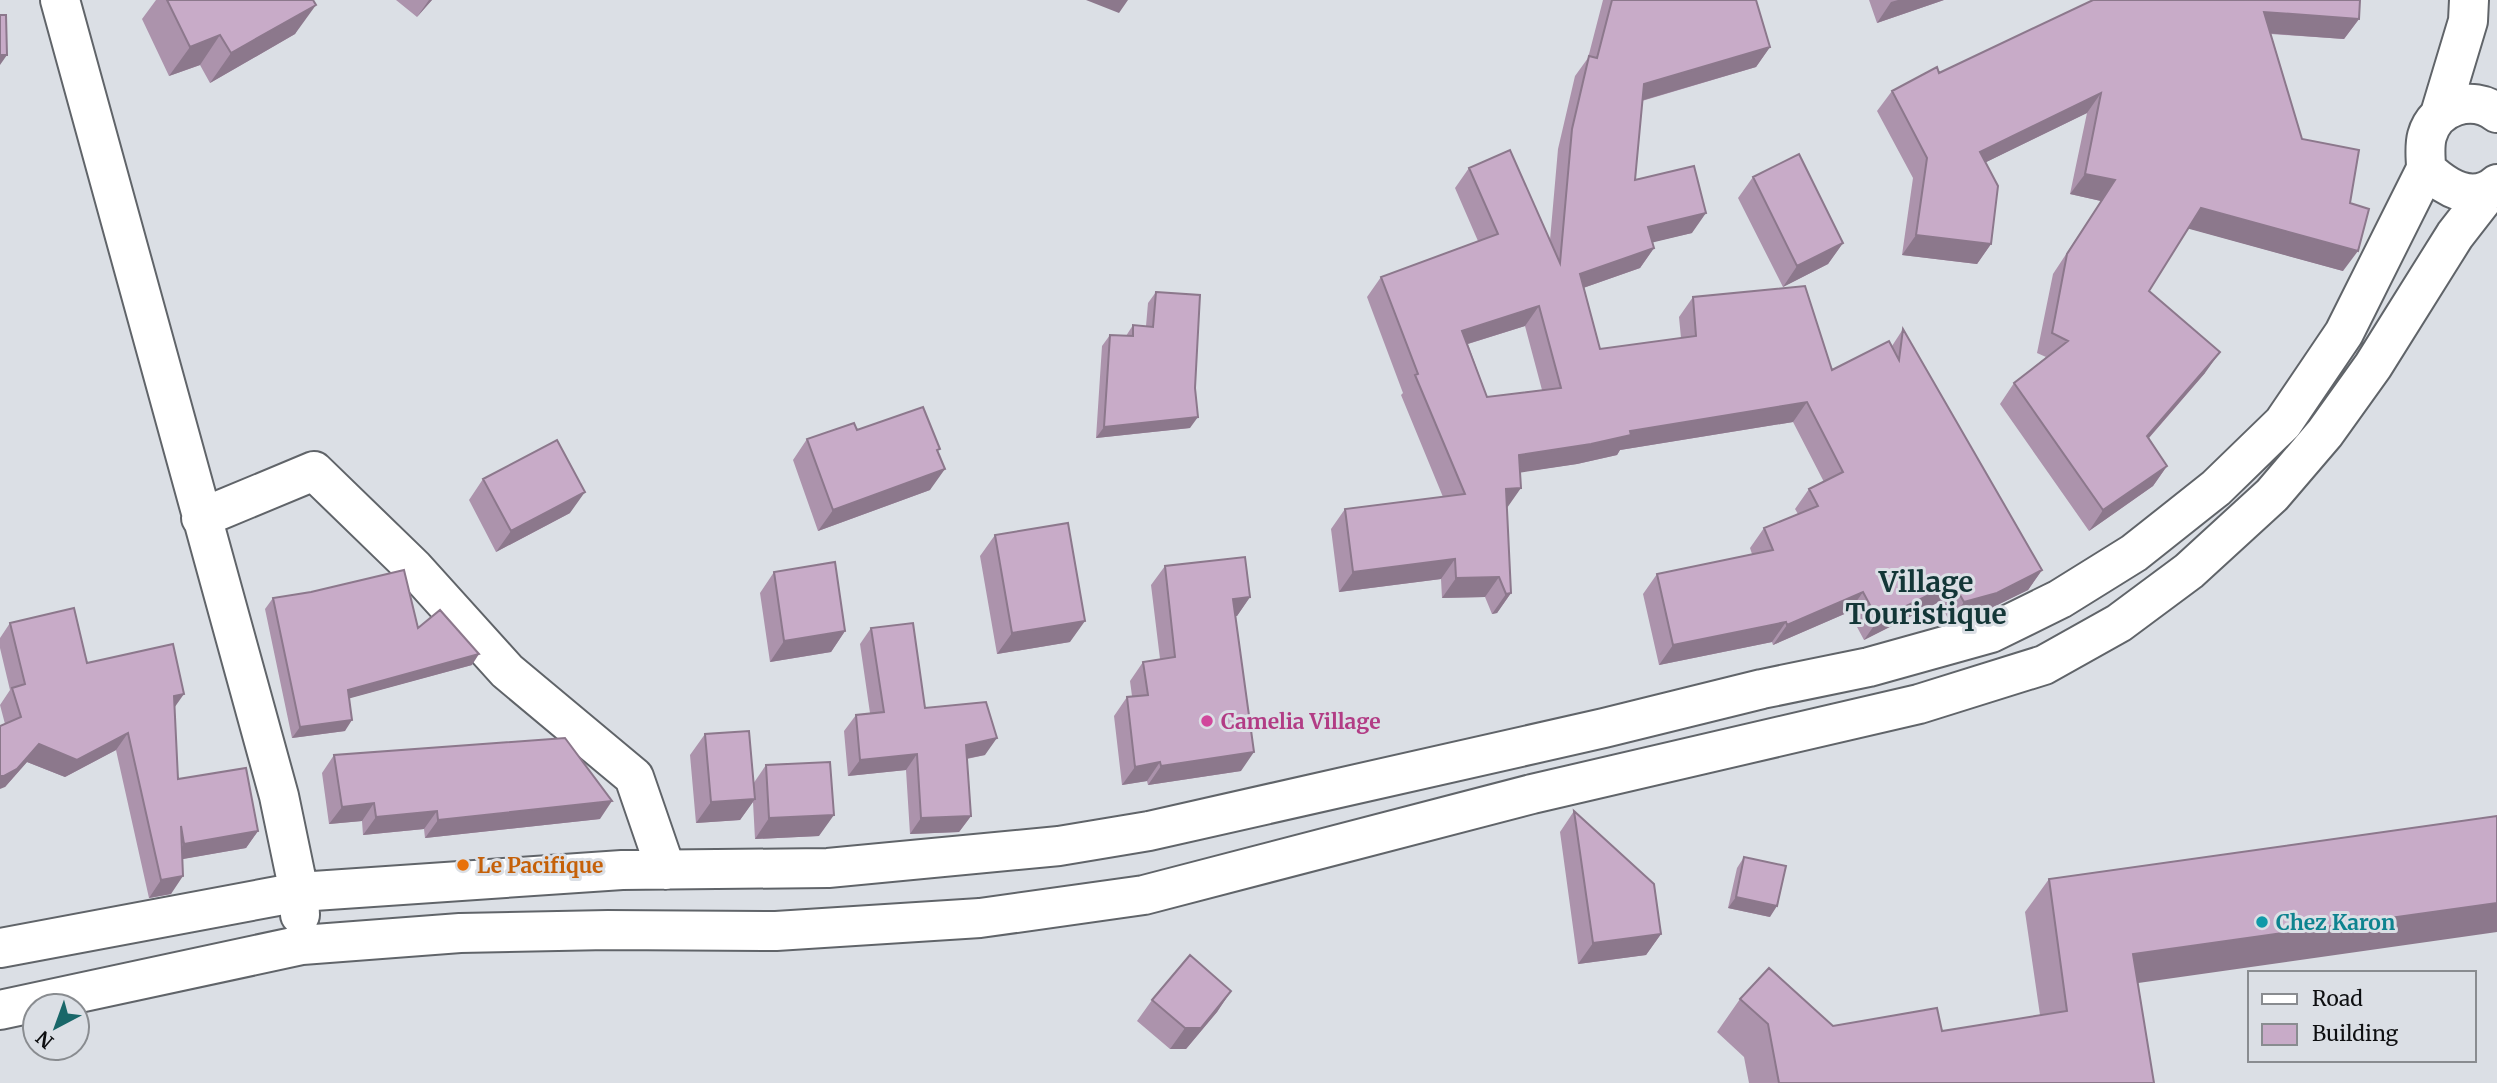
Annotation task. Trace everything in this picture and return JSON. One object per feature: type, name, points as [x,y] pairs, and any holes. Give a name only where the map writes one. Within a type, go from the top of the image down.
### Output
[{"type":"street","points":[[60,0],[279,796],[299,892],[302,945]]},
{"type":"street","points":[[0,948],[299,892],[622,870],[828,868],[1059,846],[1149,831],[1604,728],[1762,689],[1869,667],[1991,633],[2060,599],[2134,553],[2216,488],[2283,423],[2344,333],[2426,169],[2427,135],[2440,114],[2468,21],[2469,0]]},
{"type":"street","points":[[2440,114],[2466,103],[2480,104],[2497,113]]},
{"type":"street","points":[[2426,169],[2450,189],[2462,193],[2494,187]]},
{"type":"street","points":[[0,1010],[302,945],[460,933],[776,931],[980,918],[1144,895],[1532,794],[1919,704],[2044,665],[2119,622],[2189,571],[2272,495],[2333,422],[2373,366],[2455,235],[2494,187]]},
{"type":"street","points":[[201,518],[314,471],[414,568],[507,671],[634,776],[666,870]]},
{"type":"building","points":[[167,0],[313,0],[316,5],[231,53],[220,35],[190,47]]},
{"type":"building","points":[[1612,0],[1756,0],[1770,47],[1644,84],[1635,180],[1694,166],[1706,213],[1648,227],[1654,248],[1580,274],[1600,349],[1696,336],[1693,297],[1805,286],[1832,370],[1889,341],[1899,360],[1903,329],[2042,570],[1997,593],[1964,602],[1953,583],[1878,620],[1863,592],[1787,625],[1786,622],[1673,645],[1657,574],[1773,550],[1764,528],[1818,506],[1809,489],[1843,472],[1807,402],[1630,431],[1631,435],[1591,444],[1519,455],[1521,488],[1506,489],[1511,593],[1506,594],[1499,577],[1456,578],[1455,559],[1353,572],[1345,509],[1465,494],[1415,375],[1418,374],[1381,277],[1498,234],[1469,168],[1510,150],[1560,263],[1572,129],[1589,56],[1597,58]],"holes":[[[1539,306],[1561,388],[1487,397],[1462,331]]]},
{"type":"building","points":[[2093,0],[2360,0],[2359,19],[2264,12],[2302,139],[2359,150],[2350,203],[2369,209],[2358,251],[2201,208],[2149,291],[2220,352],[2147,436],[2167,466],[2103,510],[2014,383],[2068,341],[2052,333],[2067,254],[2115,180],[2085,174],[2101,93],[1980,152],[1998,186],[1991,244],[1916,235],[1927,158],[1892,91],[1937,67],[1939,73]]},
{"type":"building","points":[[0,15],[6,15],[7,55],[0,55]]},
{"type":"building","points":[[1799,154],[1843,243],[1797,266],[1753,177]]},
{"type":"building","points":[[1156,292],[1200,295],[1195,388],[1198,417],[1104,427],[1110,335],[1133,336],[1133,325],[1153,327]]},
{"type":"building","points":[[923,407],[945,469],[833,510],[807,439],[854,423],[857,430]]},
{"type":"building","points":[[557,440],[585,492],[511,531],[483,479]]},
{"type":"building","points":[[1068,523],[1085,621],[1012,633],[995,535]]},
{"type":"building","points":[[1245,557],[1250,597],[1233,599],[1254,752],[1161,766],[1160,762],[1135,767],[1127,697],[1148,695],[1143,662],[1175,657],[1165,566]]},
{"type":"building","points":[[835,562],[845,631],[784,641],[774,572]]},
{"type":"building","points":[[404,570],[418,628],[440,610],[479,654],[348,690],[352,720],[300,727],[273,598]]},
{"type":"building","points":[[74,608],[87,663],[173,644],[184,694],[174,696],[178,779],[246,768],[258,831],[184,844],[181,826],[183,876],[161,880],[128,733],[77,760],[39,744],[17,769],[0,776],[0,726],[21,717],[12,688],[25,684],[10,623]]},
{"type":"building","points":[[913,623],[925,708],[986,702],[997,738],[966,745],[971,816],[921,818],[917,754],[860,760],[856,715],[884,712],[871,628]]},
{"type":"building","points":[[749,731],[755,799],[711,802],[705,734]]},
{"type":"building","points":[[565,738],[612,801],[438,820],[437,811],[376,817],[374,803],[342,807],[334,755]]},
{"type":"building","points":[[830,762],[834,815],[769,818],[766,765]]},
{"type":"building","points":[[1574,811],[1654,884],[1661,934],[1593,943]]},
{"type":"building","points":[[2497,816],[2497,903],[2133,954],[2154,1083],[1779,1083],[1768,1024],[1740,999],[1769,968],[1833,1026],[1937,1008],[1942,1031],[2067,1011],[2049,879]]},
{"type":"building","points":[[1744,857],[1786,866],[1777,906],[1736,897]]},
{"type":"building","points":[[1190,955],[1231,991],[1201,1028],[1185,1028],[1152,1000]]},
{"type":"place","name":"Camelia Village","points":[[1207,721]]},
{"type":"place","name":"Le Pacifique","points":[[463,865]]},
{"type":"place","name":"Chez Karon","points":[[2262,922]]},
{"type":"district","name":"Village Touristique","points":[[1926,598]]}]
